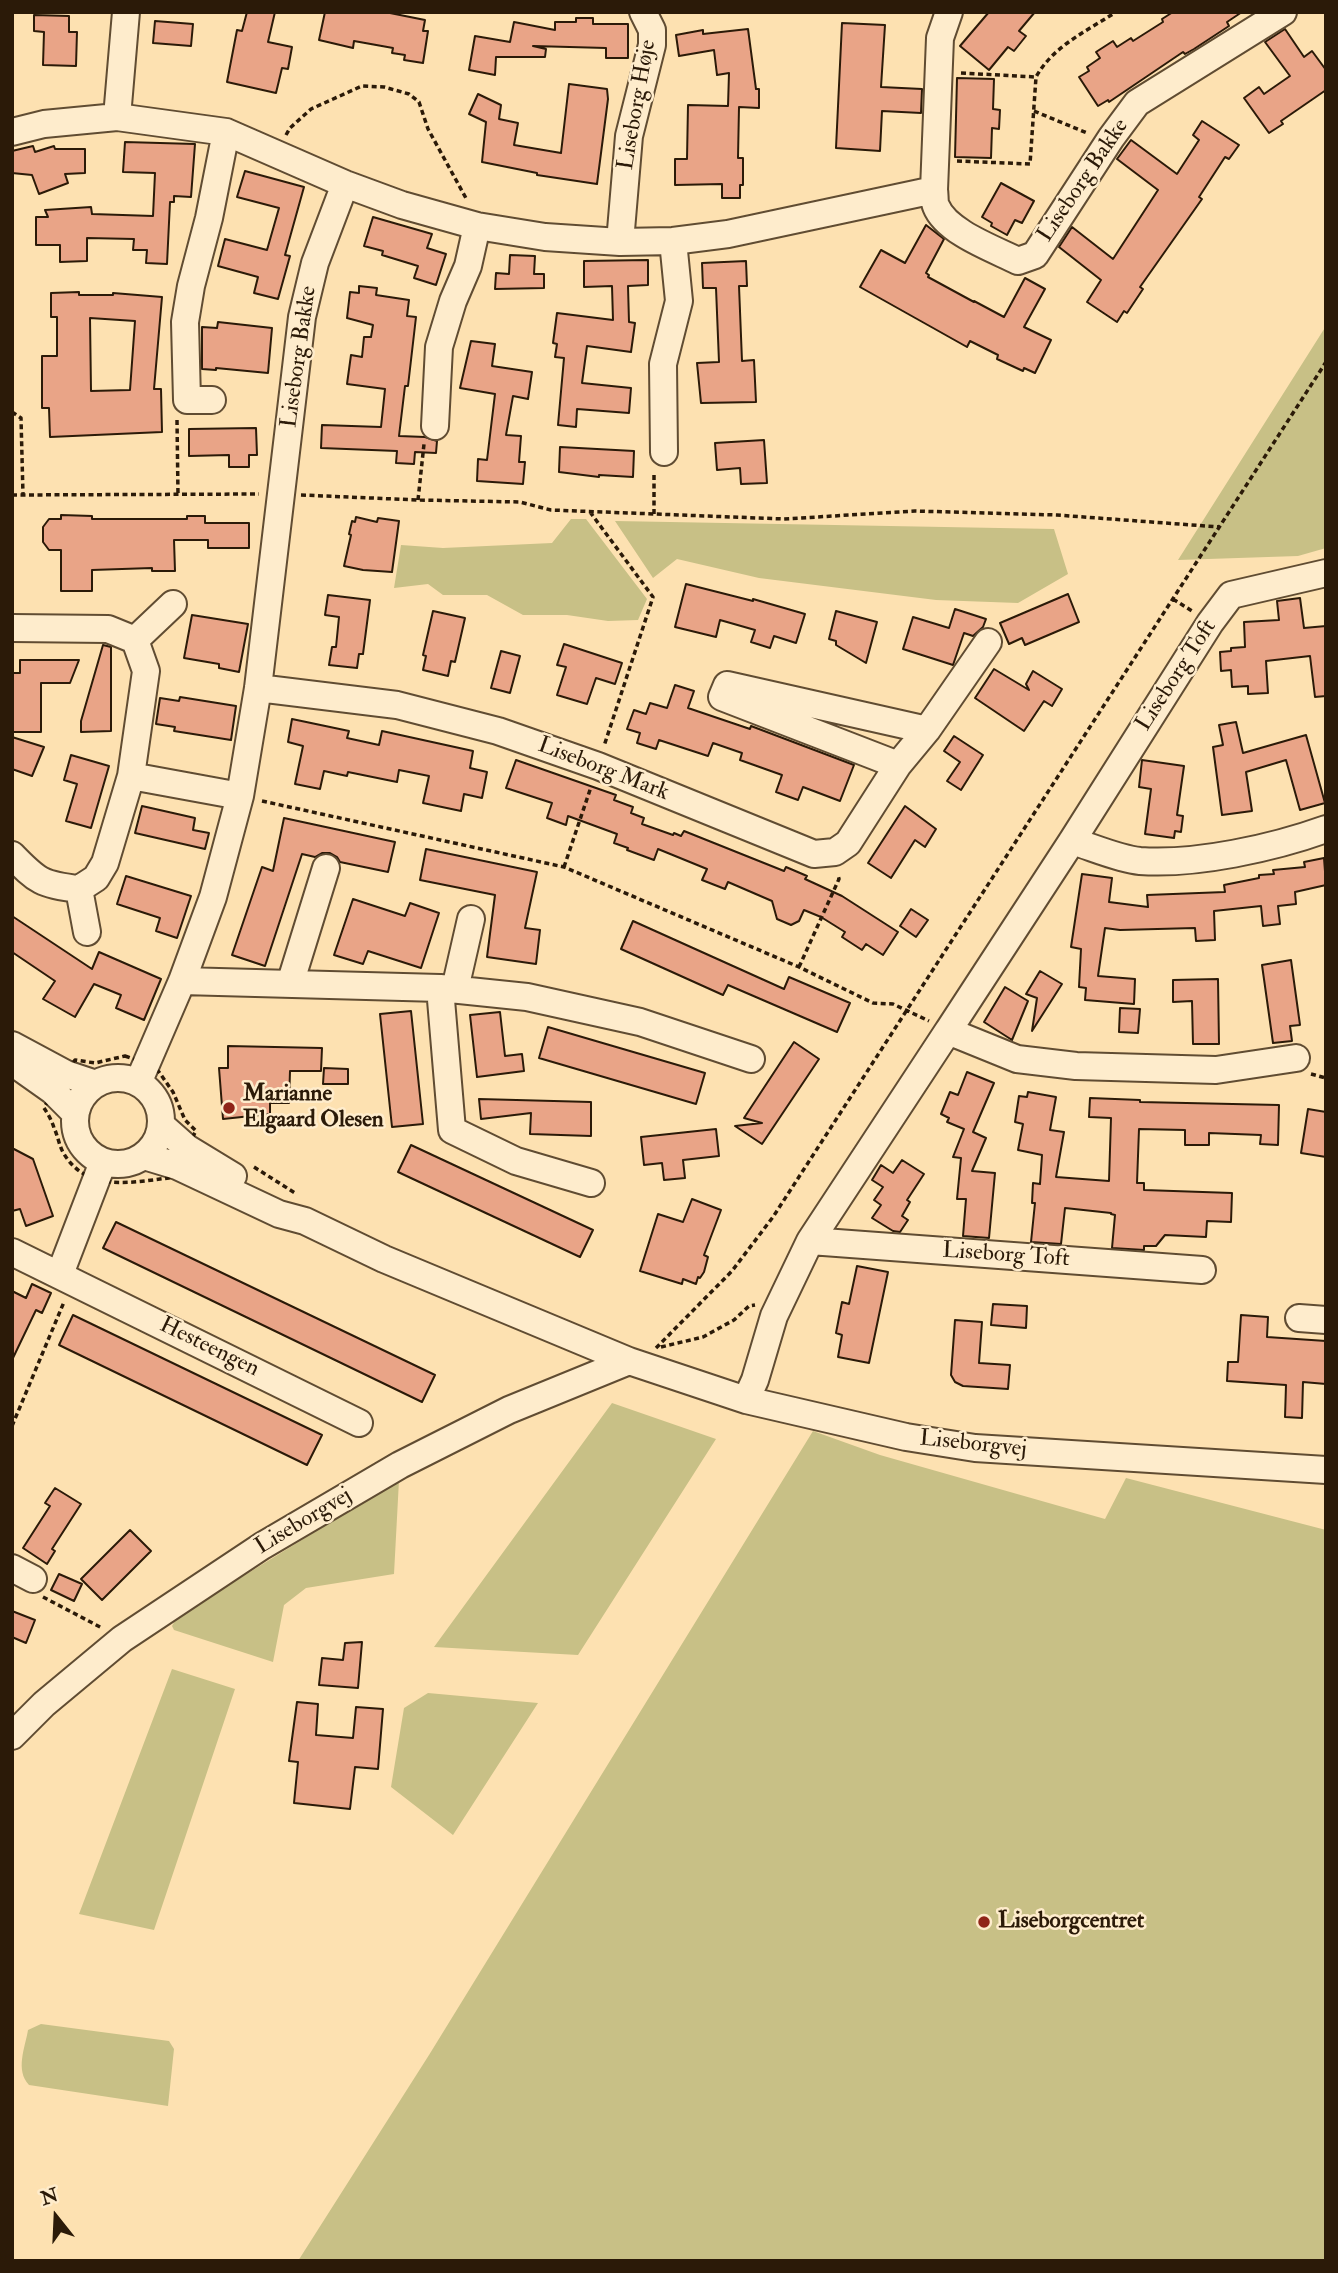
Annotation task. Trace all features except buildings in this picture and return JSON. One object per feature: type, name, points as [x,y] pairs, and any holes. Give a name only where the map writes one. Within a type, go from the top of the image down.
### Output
[{"type":"street","points":[[117,117],[126,12]]},
{"type":"street","name":"Liseborg Høje","points":[[620,242],[629,136],[652,45],[652,30],[643,12]]},
{"type":"street","name":"Liseborg Bakke","points":[[949,12],[940,38],[934,190],[936,207],[951,225],[1018,261],[1035,255],[1108,142],[1137,103],[1283,12]]},
{"type":"street","points":[[12,132],[44,124],[117,117],[226,132],[345,184],[402,205],[477,226],[545,237],[620,242],[673,241],[728,233],[934,190]]},
{"type":"street","points":[[199,400],[185,322],[226,132]]},
{"type":"street","name":"Liseborg Bakke","points":[[281,494],[302,317],[315,263],[345,184]]},
{"type":"street","points":[[435,426],[439,347],[453,301],[468,266],[477,226]]},
{"type":"street","points":[[664,452],[663,364],[679,301],[673,241]]},
{"type":"street","points":[[100,1171],[132,1163],[144,1156],[159,1137],[161,1112],[142,1073],[182,981],[213,897],[240,796],[258,688],[281,494]]},
{"type":"street","name":"Liseborg Toft","points":[[746,1400],[755,1380],[774,1316],[810,1241],[1072,841],[1210,622],[1231,595],[1326,573]]},
{"type":"street","points":[[135,639],[173,604]]},
{"type":"street","points":[[12,628],[108,629],[135,639]]},
{"type":"street","points":[[12,855],[35,879],[56,887],[79,890],[96,878],[105,863],[131,776],[146,671],[135,639]]},
{"type":"street","points":[[835,852],[848,843],[898,765],[927,730],[988,642]]},
{"type":"street","points":[[898,765],[722,697],[727,685],[927,730]]},
{"type":"street","name":"Liseborg Mark","points":[[258,688],[397,705],[498,731],[598,766],[814,854],[835,852]]},
{"type":"street","points":[[131,776],[240,796]]},
{"type":"street","points":[[1072,841],[1137,861],[1186,860],[1288,842],[1326,829]]},
{"type":"street","points":[[290,984],[326,869]]},
{"type":"street","points":[[79,890],[87,932]]},
{"type":"street","points":[[471,919],[447,989],[452,1130],[516,1161],[591,1183]]},
{"type":"street","points":[[182,981],[447,989],[527,997],[640,1022],[751,1059]]},
{"type":"street","points":[[948,1031],[1017,1059],[1076,1066],[1216,1070],[1296,1058]]},
{"type":"street","points":[[12,1045],[59,1082],[75,1113],[75,1129],[80,1143],[100,1171],[66,1277]]},
{"type":"street","points":[[12,1062],[59,1082],[96,1084]]},
{"type":"street","points":[[75,1113],[86,1092],[96,1084],[142,1073]]},
{"type":"street","name":"Liseborgvej","points":[[162,1125],[182,1157]]},
{"type":"street","name":"Liseborgvej","points":[[144,1156],[182,1157],[283,1204],[305,1221],[384,1259],[629,1361],[746,1400],[906,1437],[975,1448],[1326,1470]]},
{"type":"street","name":"Liseborg Toft","points":[[810,1241],[1202,1270]]},
{"type":"street","name":"Hesteengen","points":[[12,1252],[359,1423]]},
{"type":"street","points":[[1299,1318],[1326,1320]]},
{"type":"street","name":"Liseborgvej","points":[[12,1736],[44,1704],[122,1639],[262,1546],[400,1465],[509,1410],[629,1361]]},
{"type":"path","points":[[935,160],[1030,164],[1036,77],[1058,49],[1116,12]]},
{"type":"path","points":[[939,72],[1036,77]]},
{"type":"path","points":[[276,153],[290,128],[311,109],[337,96],[362,86],[409,94],[419,102],[428,129],[465,198],[478,214],[477,226]]},
{"type":"path","points":[[1034,111],[1108,142]]},
{"type":"path","points":[[656,1348],[732,1271],[773,1217],[1326,362]]},
{"type":"path","points":[[178,495],[177,411],[199,400]]},
{"type":"path","points":[[12,412],[21,418],[23,495]]},
{"type":"path","points":[[418,500],[425,434],[435,426]]},
{"type":"path","points":[[654,514],[654,457],[664,452]]},
{"type":"path","points":[[12,495],[281,494],[520,502],[551,510],[784,519],[915,511],[1057,515],[1219,527]]},
{"type":"path","points":[[564,867],[653,597],[590,512]]},
{"type":"path","points":[[240,796],[564,867],[799,967],[873,1003],[894,1004],[908,1009],[948,1031]]},
{"type":"path","points":[[799,967],[839,879],[835,852]]},
{"type":"path","points":[[125,1056],[142,1073],[159,1072],[173,1092],[185,1120],[196,1132],[169,1178],[113,1184],[100,1171],[76,1169],[63,1152],[55,1128],[44,1108],[59,1082],[75,1060],[95,1063],[125,1056]]},
{"type":"path","points":[[12,1426],[66,1277]]},
{"type":"path","points":[[629,1361],[656,1348],[702,1337],[734,1320],[749,1306],[781,1301]]},
{"type":"path","points":[[23,1573],[30,1590],[122,1639]]},
{"type":"shaded area","points":[[1326,326],[1326,548],[1298,556],[1178,560]]},
{"type":"shaded area","points":[[571,519],[586,519],[647,599],[638,620],[608,621],[567,615],[523,615],[487,595],[443,595],[428,584],[394,588],[401,545],[443,548],[552,543]]},
{"type":"shaded area","points":[[615,521],[1054,529],[1068,574],[1018,603],[936,600],[759,578],[677,559],[653,578]]},
{"type":"shaded area","points":[[612,1403],[716,1439],[578,1655],[434,1647]]},
{"type":"shaded area","name":"Liseborgcentret","points":[[813,1431],[880,1455],[1105,1519],[1126,1478],[1326,1530],[1326,2261],[298,2261],[429,2055]]},
{"type":"shaded area","points":[[399,1480],[394,1574],[306,1588],[284,1605],[273,1662],[174,1630],[172,1626],[177,1617]]},
{"type":"shaded area","points":[[172,1669],[235,1689],[154,1930],[79,1914]]},
{"type":"shaded area","points":[[428,1693],[538,1703],[453,1835],[391,1787],[404,1708]]},
{"type":"shaded area","points":[[41,2024],[169,2041],[174,2049],[168,2106],[29,2085],[23,2073],[23,2051],[28,2030]]},
{"type":"place","name":"Marianne Elgaard Olesen","points":[[229,1108]]},
{"type":"place","name":"Liseborgcentret","points":[[984,1922]]}]
